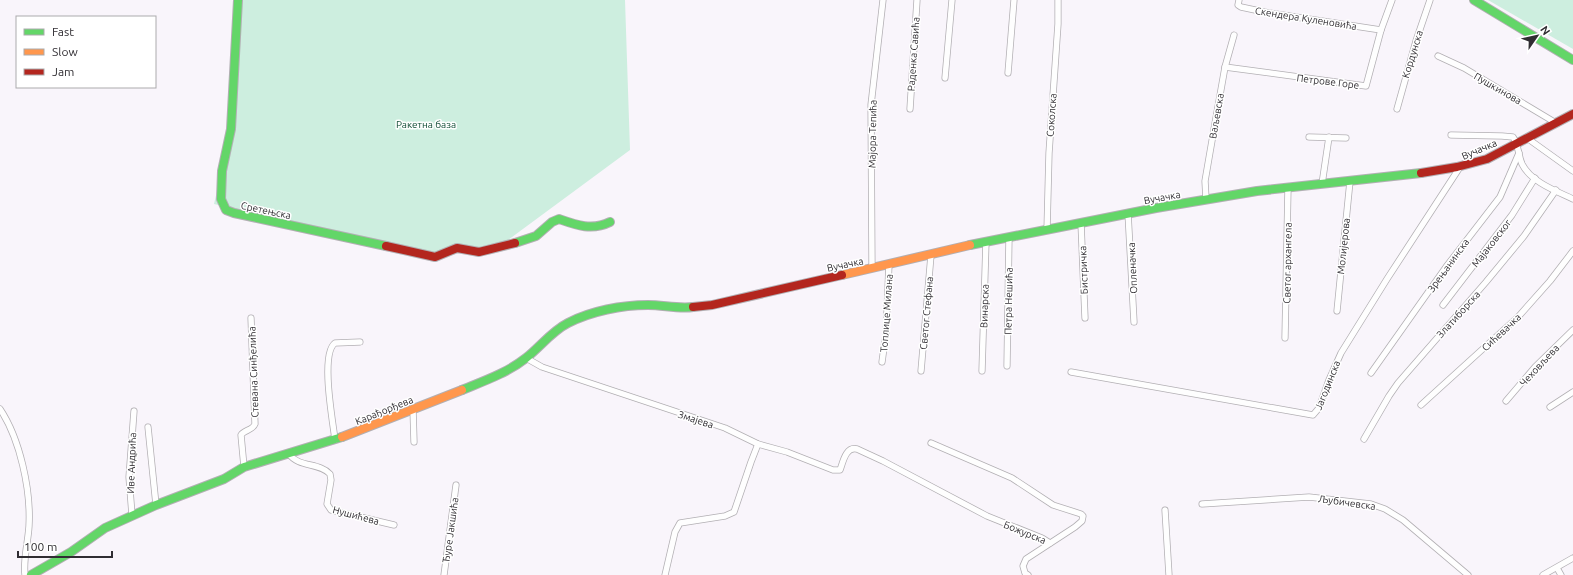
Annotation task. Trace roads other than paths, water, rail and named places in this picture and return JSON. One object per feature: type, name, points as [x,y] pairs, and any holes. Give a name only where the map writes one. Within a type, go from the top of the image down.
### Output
[{"type":"street","name":"Сретењска","points":[[238,0],[231,129],[222,171],[221,200],[226,210],[435,257],[454,248],[461,247],[478,252],[493,250],[536,236],[552,222],[559,219],[584,227],[603,226],[610,222]]},
{"type":"street","name":"Мајора Тепића","points":[[872,268],[871,105],[883,0]]},
{"type":"street","name":"Раденка Савића","points":[[910,109],[917,0]]},
{"type":"street","points":[[945,78],[952,0]]},
{"type":"street","points":[[1008,73],[1014,0]]},
{"type":"street","name":"Соколска","points":[[1047,230],[1048,176],[1058,24],[1058,0]]},
{"type":"street","name":"Скендера Куленовића","points":[[1239,0],[1238,4],[1241,7],[1269,13],[1381,30]]},
{"type":"street","name":"Петрове Горе","points":[[1225,67],[1366,86],[1381,30],[1392,0]]},
{"type":"street","name":"Кордунска","points":[[1396,109],[1430,0]]},
{"type":"street","points":[[1474,0],[1573,60]]},
{"type":"street","name":"Ваљевска","points":[[1206,199],[1205,181],[1225,67],[1234,35]]},
{"type":"street","name":"Пушкинова","points":[[1438,56],[1464,68],[1556,123]]},
{"type":"street","name":"Вучачка","points":[[750,297],[986,241],[1128,213],[1206,199],[1460,168],[1487,159],[1573,114]]},
{"type":"street","points":[[1451,135],[1502,136],[1513,138],[1517,143],[1520,159],[1525,169],[1534,178],[1573,199]]},
{"type":"street","points":[[1309,137],[1346,138]]},
{"type":"street","points":[[1322,184],[1329,137]]},
{"type":"street","points":[[1527,138],[1573,171]]},
{"type":"street","name":"Зрењанинска","points":[[1370,374],[1446,267],[1500,197],[1519,153]]},
{"type":"street","name":"Јагодинска","points":[[1071,372],[1313,415],[1319,408],[1328,380],[1341,353],[1387,279],[1460,168]]},
{"type":"street","name":"Мајаковског","points":[[1443,305],[1512,215],[1534,178]]},
{"type":"street","name":"Молијерова","points":[[1337,311],[1350,181]]},
{"type":"street","name":"Светог архангела","points":[[1285,338],[1288,188]]},
{"type":"street","name":"Златиборска","points":[[1364,439],[1398,383],[1520,242],[1556,190]]},
{"type":"street","name":"Опленачка","points":[[1128,213],[1134,322]]},
{"type":"street","name":"Бистричка","points":[[1081,223],[1085,318]]},
{"type":"street","name":"Петра Нешића","points":[[1007,366],[1009,237]]},
{"type":"street","name":"Винарска","points":[[982,371],[986,241]]},
{"type":"street","name":"Сићевачка","points":[[1421,405],[1514,321],[1550,281],[1573,251]]},
{"type":"street","name":"Светог Стефана","points":[[921,371],[931,254]]},
{"type":"street","name":"Топлице Милана","points":[[882,362],[886,333],[889,264]]},
{"type":"street","name":"Карађорђева","points":[[31,575],[71,552],[105,528],[156,505],[224,479],[244,467],[336,440],[496,377],[526,358],[561,326],[585,316],[606,310],[642,305],[686,308],[699,307],[750,297]]},
{"type":"street","name":"Стевана Синђелића","points":[[244,467],[241,435],[244,431],[253,428],[255,424],[251,318]]},
{"type":"street","name":"Чеховљева","points":[[1506,402],[1540,363],[1573,330]]},
{"type":"street","points":[[336,440],[328,377],[330,350],[335,343],[360,342]]},
{"type":"street","name":"Змајева","points":[[526,358],[535,364],[550,370],[725,428],[758,444],[774,448],[837,471],[840,470],[848,452],[853,448]]},
{"type":"street","points":[[1550,407],[1573,392]]},
{"type":"street","points":[[0,409],[14,436],[27,483],[29,527],[24,564],[25,575]]},
{"type":"street","points":[[413,409],[414,442]]},
{"type":"street","name":"Иве Андрића","points":[[132,515],[129,477],[134,411]]},
{"type":"street","points":[[148,427],[156,505]]},
{"type":"street","name":"Божурска","points":[[853,448],[883,461],[987,516],[1042,538],[1050,543],[1082,521],[1083,516],[1081,514],[1053,505],[1012,478],[931,443]]},
{"type":"street","points":[[665,575],[675,532],[680,522],[725,516],[734,512],[758,444]]},
{"type":"street","name":"Нушићева","points":[[289,454],[297,462],[322,468],[330,474],[331,480],[327,504],[331,510],[394,525]]},
{"type":"street","name":"Ђуре Јакшића","points":[[444,575],[456,485]]},
{"type":"street","name":"Љубичевска","points":[[1202,504],[1309,497],[1371,504],[1385,509],[1403,520],[1468,575]]},
{"type":"street","points":[[1165,510],[1169,575]]},
{"type":"street","points":[[1028,575],[1024,573],[1023,566],[1026,559],[1050,543]]},
{"type":"street","points":[[1543,575],[1573,558]]},
{"type":"street","points":[[1557,568],[1561,575]]},
{"type":"park label","name":"Ракетна база","points":[[426,124]]}]
